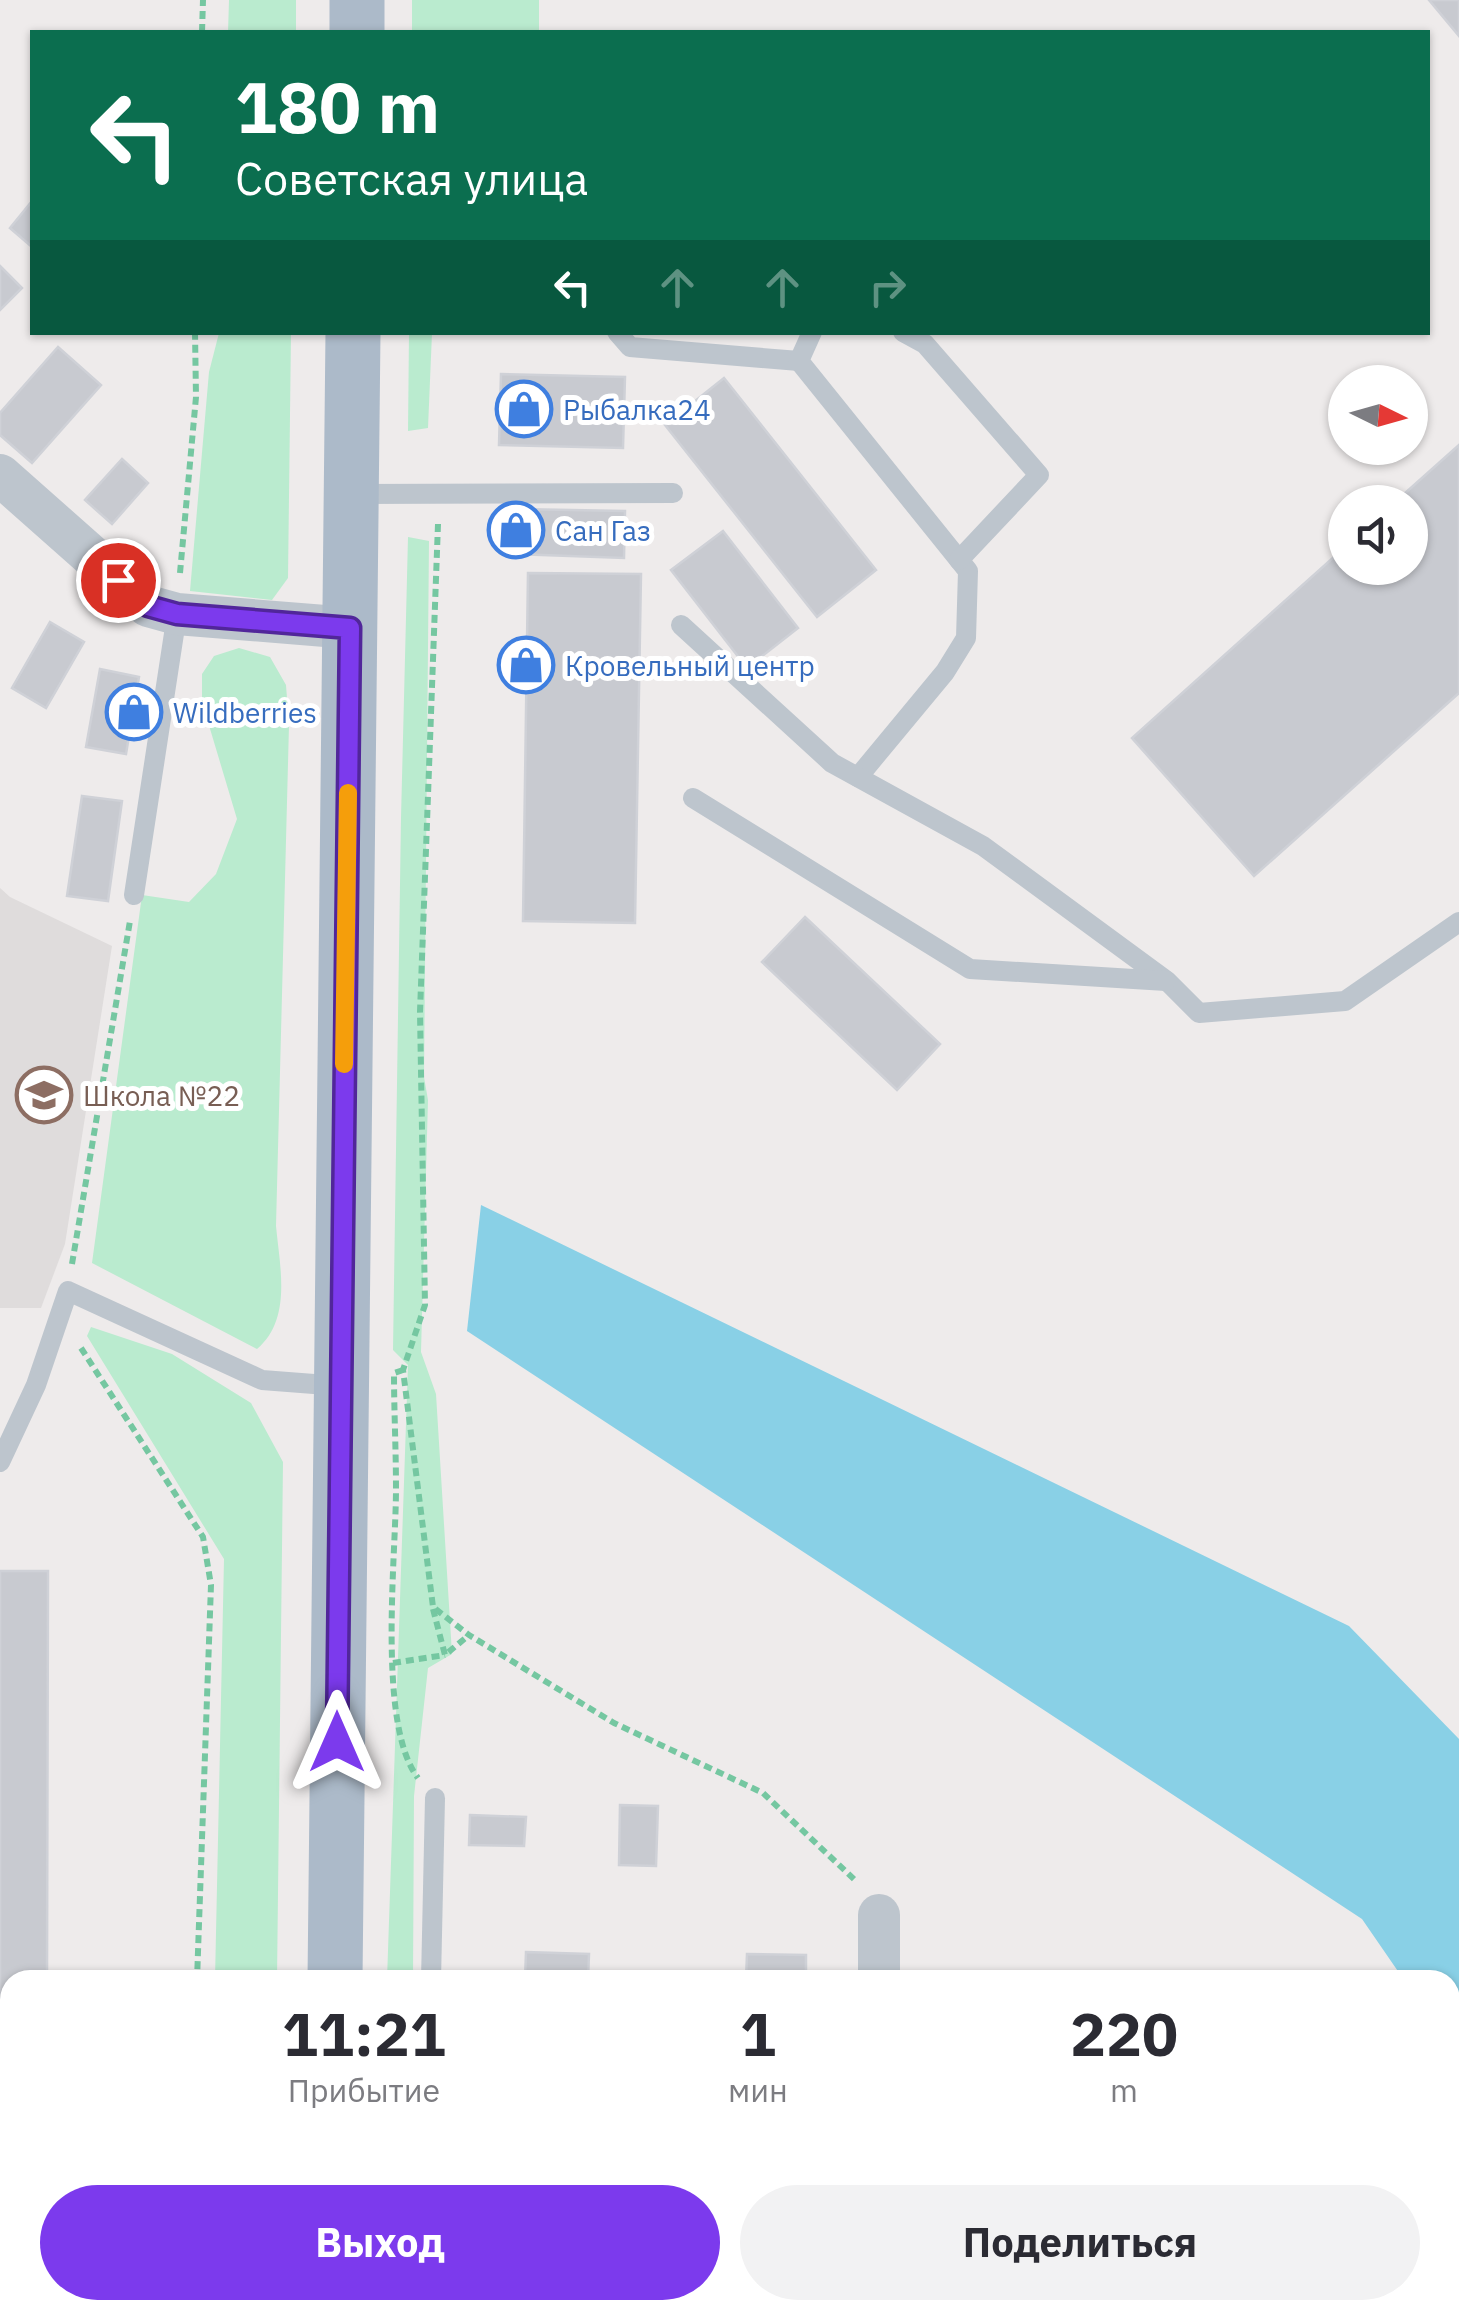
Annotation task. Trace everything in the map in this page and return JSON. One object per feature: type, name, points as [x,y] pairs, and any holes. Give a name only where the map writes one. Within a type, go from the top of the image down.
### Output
[{"type":"main road","points":[[357,0],[357,30]]},
{"type":"main road","points":[[335,1970],[353,335]]},
{"type":"street","points":[[0,475],[148,606],[177,614],[350,628]]},
{"type":"street","points":[[879,1970],[880,1915]]},
{"type":"lane","points":[[619,335],[630,348],[799,361],[968,571],[966,638],[945,672],[858,777]]},
{"type":"lane","points":[[799,361],[811,335]]},
{"type":"lane","points":[[909,335],[924,344],[1040,475],[959,560]]},
{"type":"lane","points":[[350,494],[673,494]]},
{"type":"lane","points":[[134,895],[177,614]]},
{"type":"lane","points":[[681,625],[832,763],[983,846],[1167,981],[1199,1013],[1346,1001],[1459,922]]},
{"type":"lane","points":[[692,798],[970,970],[1167,981]]},
{"type":"lane","points":[[0,1462],[36,1385],[68,1291],[262,1380],[340,1386]]},
{"type":"lane","points":[[431,1970],[435,1798]]},
{"type":"path","points":[[202,30],[203,0]]},
{"type":"path","points":[[177,614],[196,397],[195,335]]},
{"type":"path","points":[[439,493],[420,1012],[425,1305],[403,1370],[433,1607],[445,1655]]},
{"type":"path","points":[[134,895],[68,1291],[72,1334],[203,1536],[210,1585],[197,1970]]},
{"type":"path","points":[[403,1370],[394,1373],[393,1664],[400,1736],[414,1772],[435,1798]]},
{"type":"path","points":[[433,1607],[469,1635],[614,1723],[763,1793],[854,1877],[880,1915]]},
{"type":"path","points":[[393,1664],[445,1655],[469,1635]]},
{"type":"shaded area","name":"Школа №22","points":[[0,888],[10,897],[112,946],[65,1244],[41,1308],[0,1308]]},
{"type":"green space","points":[[229,0],[296,0],[296,30],[228,30]]},
{"type":"green space","points":[[412,0],[539,0],[539,30],[412,30]]},
{"type":"green space","points":[[218,335],[291,335],[288,578],[272,600],[190,591],[209,372]]},
{"type":"green space","points":[[409,335],[432,335],[428,428],[408,431]]},
{"type":"green space","points":[[408,537],[429,541],[424,1077],[428,1100],[421,1352],[436,1394],[452,1654],[428,1668],[414,1796],[413,1970],[387,1970],[408,1365],[393,1350]]},
{"type":"green space","points":[[239,648],[270,657],[286,685],[289,725],[276,1226],[281,1292],[275,1323],[257,1349],[92,1263],[142,895],[189,902],[216,874],[237,819],[202,702],[202,674],[214,656]]},
{"type":"green space","points":[[91,1327],[172,1354],[251,1403],[283,1462],[277,1970],[215,1970],[224,1559],[87,1336]]},
{"type":"water","points":[[481,1205],[1349,1626],[1459,1739],[1459,1970],[1397,1970],[1362,1919],[467,1331]]},
{"type":"building","points":[[1429,0],[1459,0],[1459,36]]},
{"type":"building","points":[[30,203],[30,245],[10,228]]},
{"type":"building","points":[[0,266],[22,288],[0,310]]},
{"type":"building","points":[[58,347],[101,385],[32,463],[0,435],[0,413]]},
{"type":"building","points":[[501,374],[625,377],[623,448],[499,445]]},
{"type":"building","points":[[724,378],[876,570],[817,617],[665,425]]},
{"type":"building","points":[[1459,445],[1459,693],[1254,876],[1132,738],[1328,562],[1328,585],[1428,585],[1428,485],[1414,485]]},
{"type":"building","points":[[122,459],[148,483],[112,524],[85,500]]},
{"type":"building","points":[[516,509],[625,511],[624,558],[515,554]]},
{"type":"building","points":[[723,531],[798,628],[747,668],[671,570]]},
{"type":"building","points":[[528,573],[641,574],[635,923],[523,921]]},
{"type":"building","points":[[50,622],[84,642],[46,708],[12,688]]},
{"type":"building","points":[[100,669],[139,677],[126,754],[86,747]]},
{"type":"building","points":[[82,796],[122,801],[108,901],[67,896]]},
{"type":"building","points":[[805,917],[940,1044],[897,1090],[762,962]]},
{"type":"building","points":[[0,1571],[48,1571],[47,1970],[0,1970]]},
{"type":"building","points":[[620,1805],[658,1806],[656,1866],[619,1865]]},
{"type":"building","points":[[470,1815],[526,1817],[524,1846],[469,1845]]},
{"type":"building","points":[[526,1952],[589,1954],[588,1970],[525,1970]]},
{"type":"building","points":[[747,1954],[806,1955],[806,1970],[746,1970]]},
{"type":"slow traffic","points":[[344,1064],[348,793]]},
{"type":"place","name":"Рыбалка24","points":[[524,409]]},
{"type":"place","name":"Сан Газ","points":[[516,530]]},
{"type":"place","name":"Кровельный центр","points":[[526,665]]},
{"type":"place","name":"Wildberries","points":[[134,712]]},
{"type":"place","name":"Школа №22","points":[[44,1095]]},
{"type":"route","points":[[118,580],[148,606],[177,614],[350,628],[337,1742]]}]
